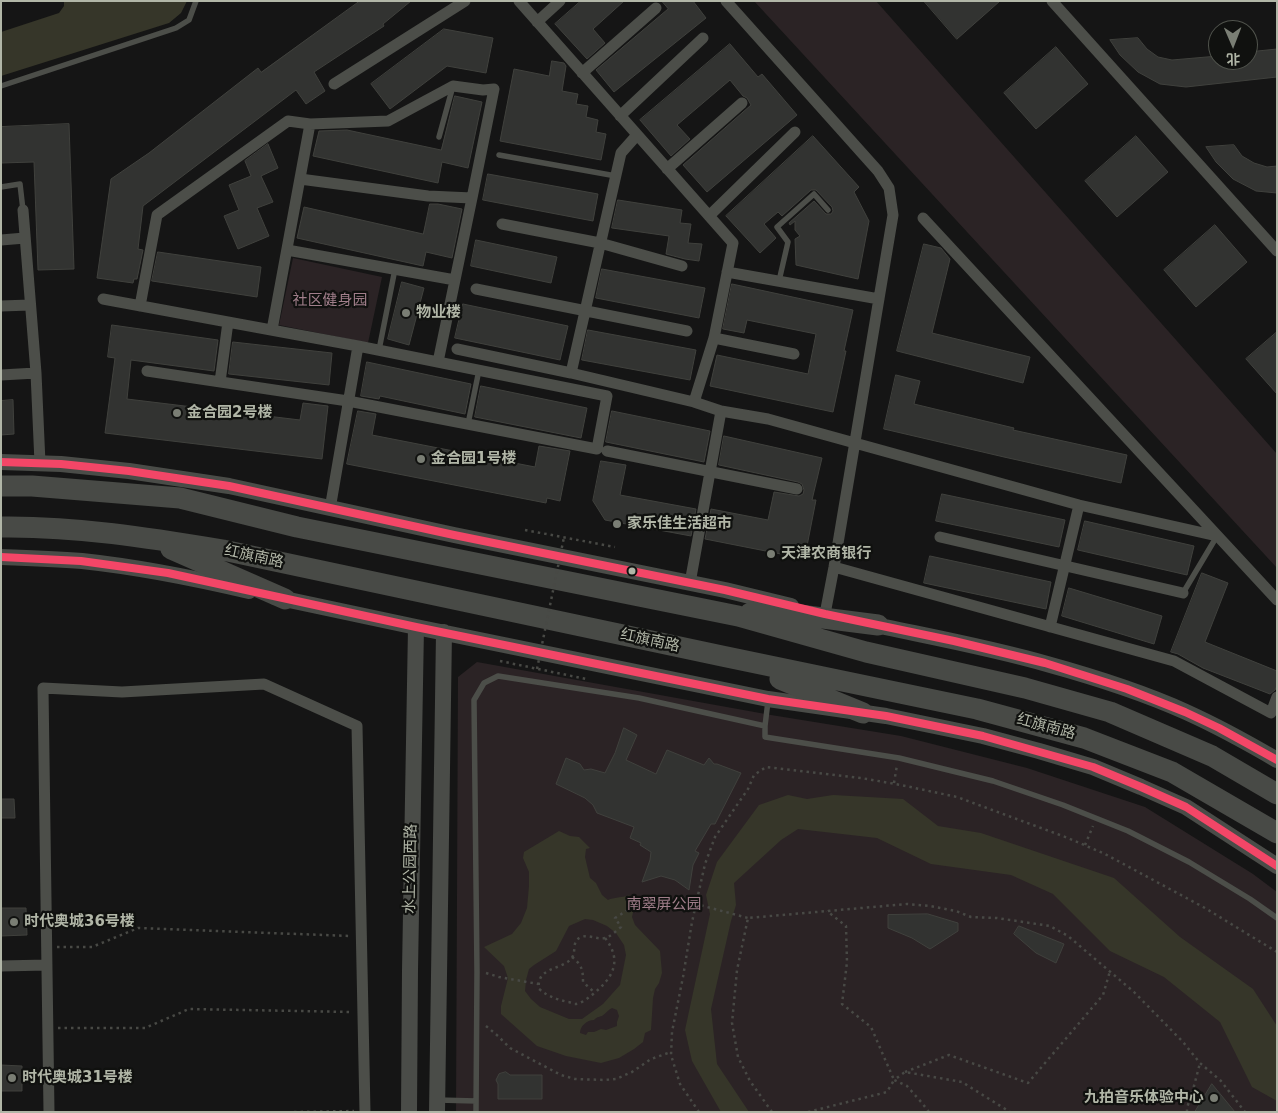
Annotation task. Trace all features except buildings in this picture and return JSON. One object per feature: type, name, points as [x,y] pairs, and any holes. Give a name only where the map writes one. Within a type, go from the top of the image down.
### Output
[{"type":"highway","name":"红旗南路","points":[[1,486],[32,486],[180,498],[297,527],[738,616],[866,652],[1025,688],[1110,712],[1212,756],[1277,794]]},
{"type":"highway","name":"红旗南路","points":[[1,527],[36,527],[144,537],[223,550],[977,709],[1084,738],[1172,772],[1277,833]]},
{"type":"highway","points":[[144,537],[285,599]]},
{"type":"highway","points":[[738,616],[760,610],[878,625]]},
{"type":"highway","points":[[722,656],[863,713]]},
{"type":"main road","points":[[1,462],[61,464],[129,471],[229,486],[330,509],[725,590],[825,614],[954,641],[1045,663],[1127,689],[1219,728],[1277,760]]},
{"type":"main road","points":[[1,557],[81,561],[168,573],[416,627],[768,699],[886,716],[983,736],[1093,767],[1141,787],[1186,807],[1277,866]]},
{"type":"main road","name":"水上公园西路","points":[[408,1112],[416,627]]},
{"type":"main road","name":"水上公园西路","points":[[437,1106],[444,632]]},
{"type":"street","points":[[334,84],[465,1]]},
{"type":"street","points":[[519,1],[733,243],[714,338],[694,402]]},
{"type":"street","points":[[537,22],[560,1]]},
{"type":"street","points":[[726,1],[878,171],[888,188],[893,215],[825,614]]},
{"type":"street","points":[[1052,1],[1277,251]]},
{"type":"street","points":[[582,73],[656,8]]},
{"type":"street","points":[[620,116],[703,38]]},
{"type":"street","points":[[140,306],[157,215],[288,120],[310,124],[388,121],[453,86],[483,90],[494,89],[438,362]]},
{"type":"street","points":[[667,169],[742,103]]},
{"type":"street","points":[[272,330],[310,124]]},
{"type":"street","points":[[709,216],[796,132]]},
{"type":"street","points":[[571,372],[621,153],[637,134]]},
{"type":"street","points":[[300,179],[428,196],[472,198]]},
{"type":"street","points":[[23,210],[36,373],[40,464]]},
{"type":"street","points":[[923,218],[1277,600]]},
{"type":"street","points":[[502,224],[600,244],[682,266]]},
{"type":"street","points":[[1,240],[25,238]]},
{"type":"street","points":[[287,250],[455,280]]},
{"type":"street","points":[[727,272],[879,299]]},
{"type":"street","points":[[476,288],[688,330]]},
{"type":"street","points":[[103,300],[358,346],[607,396],[597,449],[348,401],[146,371]]},
{"type":"street","points":[[1,306],[30,304]]},
{"type":"street","points":[[220,382],[228,322]]},
{"type":"street","points":[[714,338],[794,354]]},
{"type":"street","points":[[330,509],[358,346]]},
{"type":"street","points":[[457,349],[571,372],[694,402],[721,411],[768,419],[1079,505],[1217,536]]},
{"type":"street","points":[[1,375],[36,373]]},
{"type":"street","points":[[690,583],[721,411]]},
{"type":"street","points":[[607,451],[797,489]]},
{"type":"street","points":[[1050,627],[1079,505]]},
{"type":"street","points":[[940,537],[1183,593]]},
{"type":"street","points":[[834,567],[1174,661],[1271,713],[1277,697]]},
{"type":"street","points":[[49,1112],[43,688],[122,692],[264,684],[357,726],[365,1111]]},
{"type":"street","points":[[1,966],[47,965]]},
{"type":"lane","points":[[1,86],[176,28],[189,20],[196,1]]},
{"type":"lane","points":[[439,137],[453,86]]},
{"type":"lane","points":[[499,155],[616,176]]},
{"type":"lane","points":[[1,187],[20,184],[23,210]]},
{"type":"lane","points":[[779,281],[788,242],[777,227],[814,194],[828,210]]},
{"type":"lane","points":[[379,350],[395,269]]},
{"type":"lane","points":[[468,424],[478,370]]},
{"type":"lane","points":[[1183,593],[1217,536]]},
{"type":"lane","points":[[476,1112],[477,972],[474,700],[484,683],[498,676],[638,698],[765,726]]},
{"type":"lane","points":[[768,699],[765,737],[899,758],[993,781],[1063,805],[1128,831],[1189,862],[1250,899],[1277,918]]},
{"type":"lane","points":[[437,1106],[476,1101]]},
{"type":"path","points":[[525,530],[615,547]]},
{"type":"path","points":[[537,669],[564,537]]},
{"type":"path","points":[[500,661],[586,679]]},
{"type":"path","points":[[894,783],[899,758]]},
{"type":"path","points":[[699,1112],[680,1084],[671,1055],[672,1032],[696,904],[705,864],[715,838],[748,789],[754,775],[766,767],[894,783],[957,797],[1105,854],[1197,904],[1277,952]]},
{"type":"path","points":[[1085,846],[1097,819]]},
{"type":"path","points":[[605,938],[614,952],[614,966],[609,979],[595,993],[576,1004],[555,999],[539,989],[538,984],[546,971],[566,962],[572,957],[576,940],[582,936],[605,938],[621,928],[615,918],[639,903],[696,904],[748,918],[907,904],[956,911],[971,917],[997,918],[1050,926],[1068,936],[1134,992],[1183,1042],[1200,1063],[1222,1081],[1245,1112]]},
{"type":"path","points":[[827,911],[846,926],[847,962],[842,1004],[871,1027],[894,1080],[907,1086],[929,1112]]},
{"type":"path","points":[[748,918],[737,970],[732,1023],[738,1057],[750,1081],[772,1112]]},
{"type":"path","points":[[47,947],[92,946],[138,928],[362,936]]},
{"type":"path","points":[[572,957],[581,965],[583,982],[595,993]]},
{"type":"path","points":[[808,1112],[887,1092],[894,1080],[905,1072],[949,1054],[1028,1083],[1103,995],[1110,971]]},
{"type":"path","points":[[477,972],[538,984]]},
{"type":"path","points":[[48,1028],[145,1028],[189,1009],[363,1013]]},
{"type":"path","points":[[476,1021],[485,1025],[510,1048],[560,1075],[575,1080],[616,1079],[628,1075],[651,1059],[671,1052]]},
{"type":"path","points":[[1187,1112],[1200,1063]]},
{"type":"path","points":[[905,1072],[962,1082],[1010,1112]]},
{"type":"path","points":[[294,1112],[365,1111]]},
{"type":"green space","points":[[754,1],[876,1],[1277,454],[1277,568]]},
{"type":"green space","name":"社区健身园","points":[[293,258],[382,277],[368,343],[279,325]]},
{"type":"green space","name":"南翠屏公园","points":[[477,662],[771,715],[901,736],[1027,768],[1145,807],[1253,874],[1277,892],[1277,1112],[456,1112],[458,677]]},
{"type":"shaded area","points":[[64,1],[187,1],[181,13],[169,23],[1,76],[1,32],[59,13],[64,6]]},
{"type":"shaded area","points":[[788,795],[807,799],[833,795],[903,799],[938,826],[981,833],[1114,878],[1180,937],[1253,989],[1277,1026],[1277,1101],[1252,1087],[1220,1022],[1164,977],[1110,951],[1053,894],[1011,875],[931,864],[877,838],[798,829],[781,840],[734,883],[736,905],[711,1009],[717,1064],[749,1112],[721,1112],[692,1061],[685,1030],[710,914],[706,895],[717,862],[759,805]]},
{"type":"shaded area","points":[[559,831],[570,836],[579,837],[590,848],[586,849],[585,857],[590,878],[596,883],[602,895],[608,900],[629,895],[635,903],[632,917],[635,925],[660,951],[662,973],[653,998],[651,1030],[645,1033],[643,1042],[619,1058],[601,1063],[566,1056],[537,1046],[501,1014],[501,1006],[508,978],[504,966],[484,947],[512,934],[521,923],[527,908],[529,886],[529,872],[523,858],[524,852]],"holes":[[[585,919],[607,926],[616,933],[624,945],[626,955],[620,985],[603,1004],[582,1019],[569,1019],[540,1007],[531,999],[525,991],[526,980],[529,969],[556,951],[569,926]],[[612,1008],[617,1010],[619,1016],[617,1026],[606,1030],[601,1029],[588,1032],[586,1035],[580,1033],[584,1024],[602,1016]]]},
{"type":"transit line","points":[[1,462],[61,464],[129,471],[229,486],[454,535],[725,590],[825,614],[954,641],[1045,663],[1127,689],[1219,728],[1277,760]]},
{"type":"transit line","points":[[1,557],[81,561],[168,573],[416,627],[768,699],[886,716],[983,736],[1093,767],[1141,787],[1186,807],[1277,866]]},
{"type":"place","name":"物业楼","points":[[406,313]]},
{"type":"place","name":"金合园2号楼","points":[[177,413]]},
{"type":"place","name":"金合园1号楼","points":[[421,459]]},
{"type":"place","name":"家乐佳生活超市","points":[[617,524]]},
{"type":"place","name":"天津农商银行","points":[[771,554]]},
{"type":"place","name":"时代奥城36号楼","points":[[14,922]]},
{"type":"place","name":"时代奥城31号楼","points":[[12,1078]]},
{"type":"place","name":"九拍音乐体验中心","points":[[1214,1098]]}]
